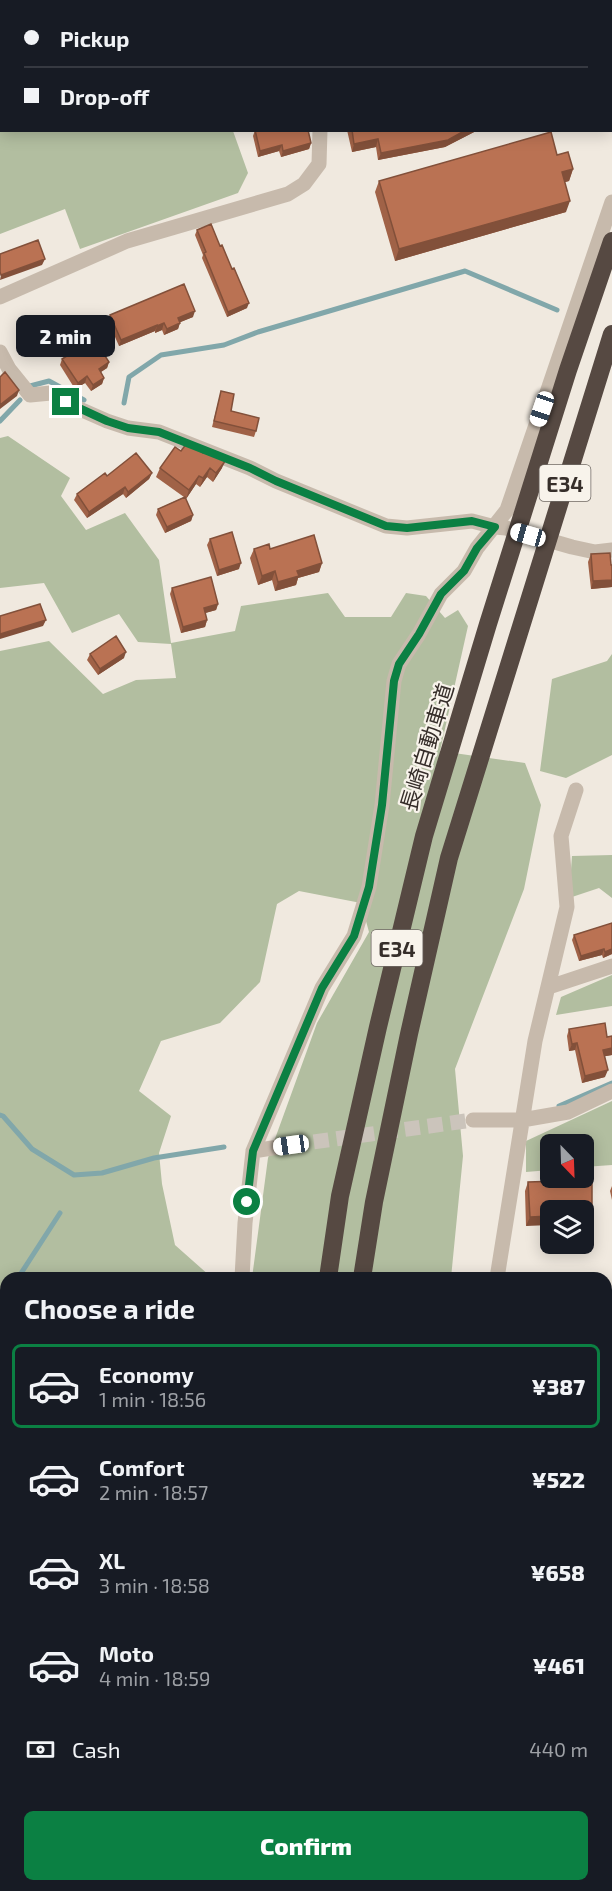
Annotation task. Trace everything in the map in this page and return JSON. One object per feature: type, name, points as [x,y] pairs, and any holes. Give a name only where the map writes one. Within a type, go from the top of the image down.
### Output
[{"type":"highway","name":"長崎自動車道","points":[[329,1272],[340,1196],[424,836],[568,370],[612,241]]},
{"type":"highway","name":"E34","points":[[363,1272],[374,1202],[449,858],[612,334]]},
{"type":"street","points":[[0,297],[128,241],[288,194],[304,184],[318,164],[320,132]]},
{"type":"street","points":[[242,1272],[253,1151],[322,988],[354,936],[369,887],[382,805],[394,681],[399,664],[441,594],[464,571],[477,548],[507,510],[612,202]]},
{"type":"street","points":[[0,352],[9,369],[30,395],[51,393],[107,421],[128,428],[159,432],[386,526],[407,528],[472,521],[595,552],[612,550]]},
{"type":"street","points":[[498,1272],[535,1041],[567,907],[561,836],[576,790]]},
{"type":"street","points":[[549,987],[612,966]]},
{"type":"street","points":[[473,1120],[522,1120],[568,1112],[612,1091]]},
{"type":"street","points":[[253,1151],[291,1145]]},
{"type":"green space","points":[[0,132],[233,132],[248,173],[238,193],[80,249],[65,209],[0,234]]},
{"type":"green space","points":[[8,436],[70,478],[61,496],[86,530],[125,513],[159,560],[171,643],[235,631],[241,606],[328,593],[345,617],[391,617],[406,593],[426,596],[445,618],[458,610],[468,626],[440,751],[525,763],[541,805],[524,889],[455,1069],[463,1156],[452,1272],[253,1272],[268,1158],[317,1023],[369,932],[361,903],[299,891],[277,904],[260,982],[220,1023],[161,1041],[139,1091],[171,1116],[159,1153],[162,1184],[175,1245],[205,1272],[0,1272],[0,651],[49,641],[103,694],[136,680],[176,678],[171,644],[138,642],[119,614],[72,633],[44,583],[0,588],[0,438]]},
{"type":"green space","points":[[612,654],[612,755],[566,778],[540,771],[552,679],[607,661]]},
{"type":"green space","points":[[612,855],[612,898],[599,888],[569,898],[572,856]]},
{"type":"green space","points":[[612,975],[612,1006],[556,1015],[561,997]]},
{"type":"green space","points":[[612,1101],[612,1165],[594,1166],[594,1134],[541,1134]]},
{"type":"green space","points":[[540,1134],[540,1171],[526,1172],[526,1141]]},
{"type":"building","points":[[255,132],[308,132],[311,143],[283,151],[282,145],[260,151]]},
{"type":"building","points":[[352,132],[462,132],[448,140],[381,153],[378,139],[354,144]]},
{"type":"building","points":[[551,132],[557,155],[568,152],[573,169],[562,172],[570,201],[399,249],[379,181]]},
{"type":"building","points":[[211,224],[249,303],[228,312],[197,230]]},
{"type":"building","points":[[38,240],[45,259],[1,275],[0,254]]},
{"type":"building","points":[[184,284],[195,311],[178,318],[180,323],[167,329],[164,323],[121,340],[110,315]]},
{"type":"building","points":[[94,339],[109,362],[99,369],[104,378],[93,385],[87,376],[78,383],[62,359]]},
{"type":"building","points":[[5,372],[19,390],[0,405],[0,377]]},
{"type":"building","points":[[221,391],[234,394],[231,411],[259,418],[256,431],[214,421]]},
{"type":"building","points":[[187,443],[203,453],[205,450],[226,460],[216,473],[210,468],[203,478],[199,476],[189,490],[160,468],[175,447],[181,451]]},
{"type":"building","points":[[136,453],[152,473],[128,492],[125,487],[89,512],[77,494],[105,473],[107,476]]},
{"type":"building","points":[[185,497],[193,515],[167,527],[158,509]]},
{"type":"building","points":[[232,532],[241,563],[219,570],[210,539]]},
{"type":"building","points":[[314,535],[322,563],[297,571],[299,576],[278,582],[275,571],[262,576],[254,549],[269,544],[270,549]]},
{"type":"building","points":[[610,553],[612,580],[593,581],[591,554]]},
{"type":"building","points":[[211,577],[218,604],[204,608],[207,620],[183,627],[172,588]]},
{"type":"building","points":[[40,604],[46,620],[0,634],[0,616]]},
{"type":"building","points":[[116,636],[126,652],[100,669],[90,654]]},
{"type":"building","points":[[612,923],[612,949],[581,956],[574,935]]},
{"type":"building","points":[[605,1023],[607,1037],[612,1036],[612,1048],[603,1050],[608,1070],[585,1076],[577,1043],[572,1044],[569,1029]]},
{"type":"building","points":[[528,1182],[540,1182],[540,1188],[592,1188],[592,1200],[540,1200],[540,1216],[530,1217]]},
{"type":"waterway","points":[[124,403],[129,377],[161,355],[224,345],[258,332],[465,271],[557,310]]},
{"type":"waterway","points":[[30,386],[49,381],[84,400]]},
{"type":"waterway","points":[[0,421],[20,400]]},
{"type":"waterway","points":[[559,1106],[612,1083]]},
{"type":"waterway","points":[[0,1115],[32,1149],[74,1175],[102,1173],[154,1158],[224,1147]]},
{"type":"waterway","points":[[22,1272],[60,1213]]},
{"type":"tunnel","points":[[291,1145],[473,1120]]},
{"type":"route","points":[[66,402],[128,428],[159,432],[386,526],[407,528],[472,521],[495,527],[477,548],[464,571],[441,594],[399,664],[394,681],[382,805],[369,887],[354,936],[322,988],[253,1151],[247,1202]]}]
